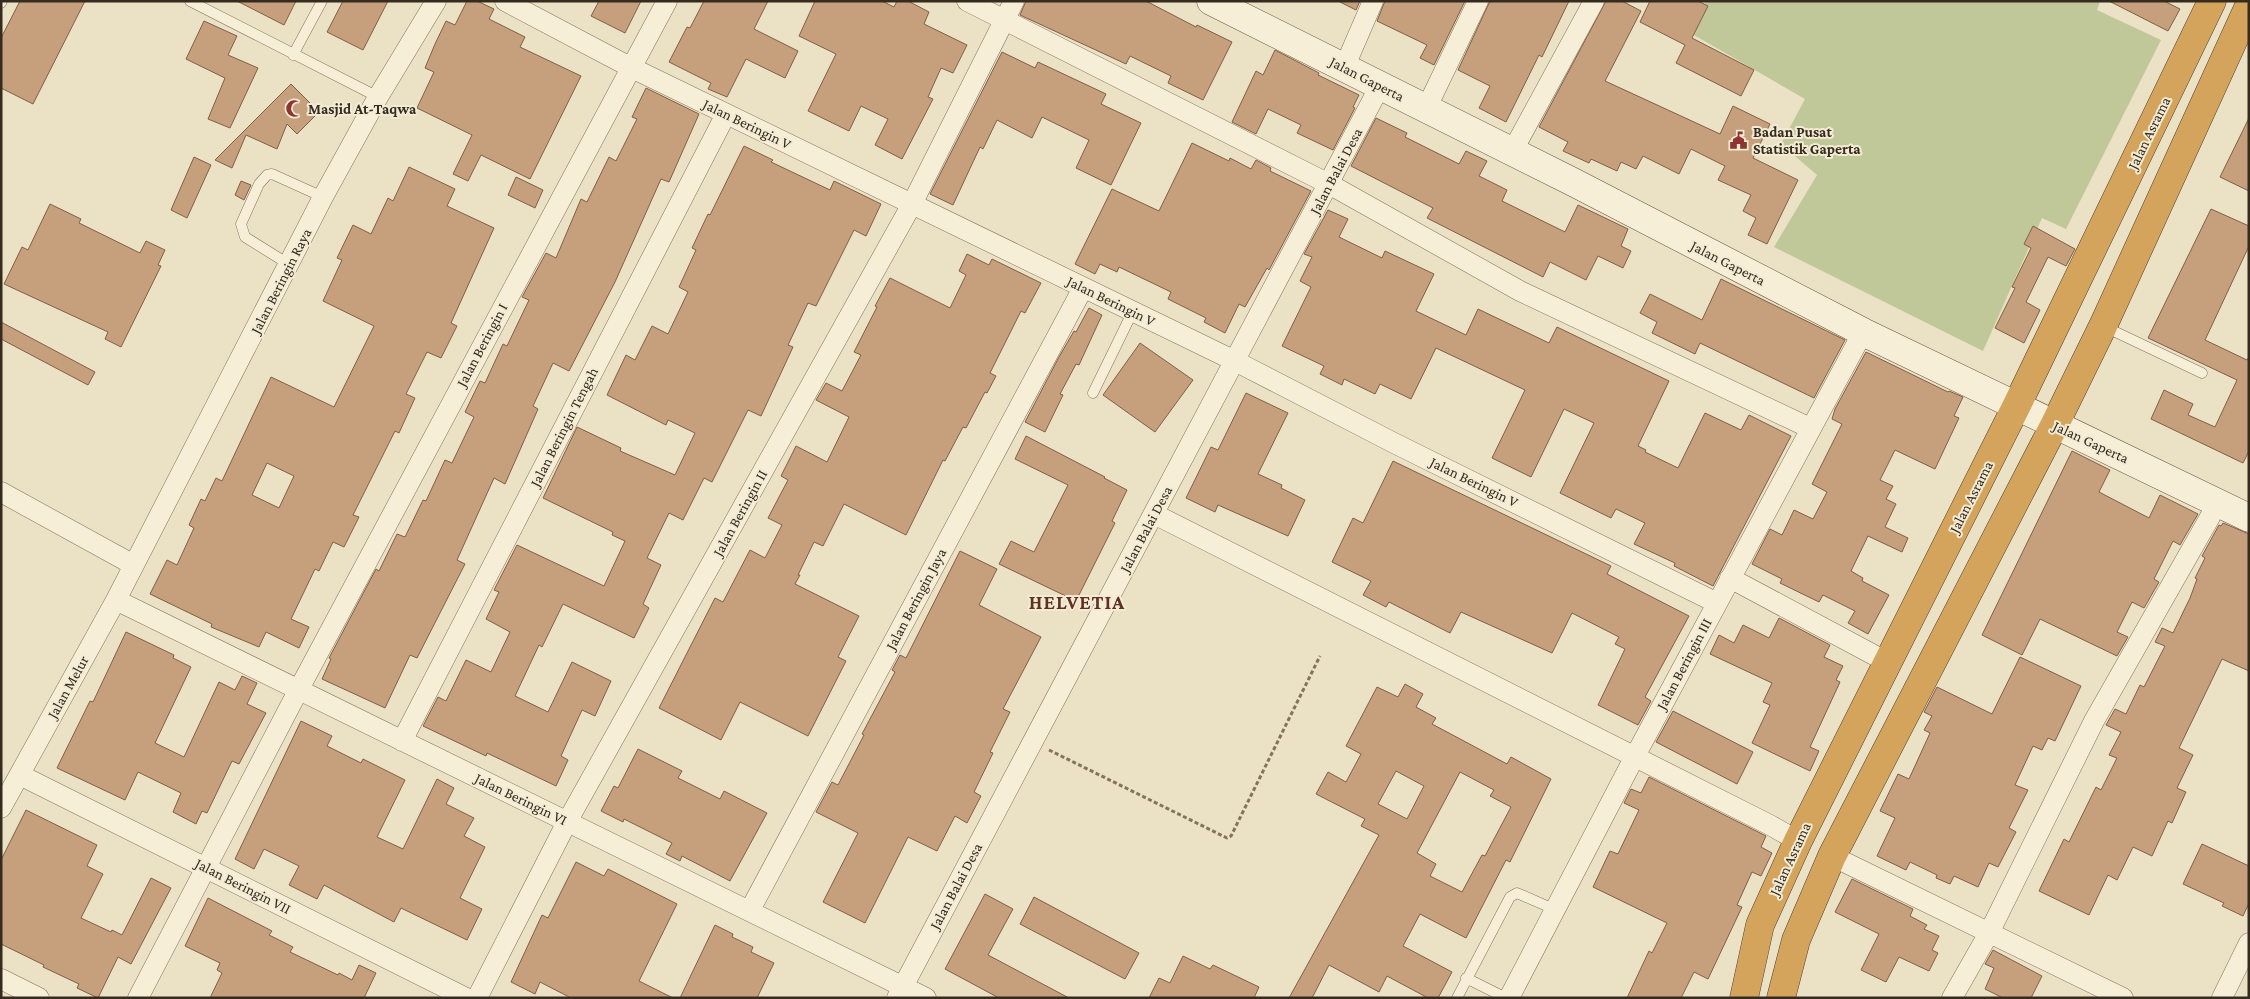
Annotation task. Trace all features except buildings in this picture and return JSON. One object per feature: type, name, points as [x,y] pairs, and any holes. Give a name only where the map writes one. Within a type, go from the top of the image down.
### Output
[{"type":"highway","name":"Jalan Asrama","points":[[1744,998],[1760,925],[1798,841],[2016,407],[2212,1]]},
{"type":"highway","points":[[1781,998],[1796,940],[1832,856],[2055,424],[2103,326],[2249,6]]},
{"type":"street","name":"Jalan Beringin Raya","points":[[132,564],[290,265],[323,197],[378,98],[436,1]]},
{"type":"street","name":"Jalan Beringin V","points":[[505,1],[630,67],[1235,361],[1394,443],[1717,603]]},
{"type":"street","name":"Jalan Beringin I","points":[[138,998],[299,689],[667,1]]},
{"type":"street","points":[[967,1],[1329,184],[1520,291],[1810,428]]},
{"type":"street","name":"Jalan Beringin II","points":[[477,998],[567,822],[912,204],[1014,1]]},
{"type":"street","points":[[1344,68],[1374,1]]},
{"type":"street","points":[[1426,109],[1478,1]]},
{"type":"street","points":[[1512,152],[1594,1]]},
{"type":"street","name":"Jalan Gaperta","points":[[1212,2],[1512,152],[1863,332],[2249,518]]},
{"type":"street","name":"Jalan Balai Desa","points":[[900,992],[1380,86]]},
{"type":"street","name":"Jalan Beringin Tengah","points":[[402,741],[726,114]]},
{"type":"street","name":"Jalan Beringin Jaya","points":[[750,910],[1083,288]]},
{"type":"street","name":"Jalan Beringin III","points":[[1508,998],[1556,910],[1634,758],[1863,332]]},
{"type":"street","points":[[1,492],[132,564]]},
{"type":"street","points":[[1952,998],[1988,932],[2094,721],[2210,518],[2217,501]]},
{"type":"street","points":[[1154,514],[1770,825],[1798,841]]},
{"type":"street","name":"Jalan Melur","points":[[4,797],[20,775],[116,600],[132,564]]},
{"type":"street","points":[[1730,578],[1887,662]]},
{"type":"street","name":"Jalan Beringin VI","points":[[116,600],[750,910],[900,992],[926,998]]},
{"type":"street","name":"Jalan Beringin VII","points":[[20,775],[466,998]]},
{"type":"street","points":[[1832,856],[2123,998]]},
{"type":"street","points":[[2222,998],[2249,943]]},
{"type":"street","points":[[1,979],[39,998]]},
{"type":"lane","points":[[190,1],[292,56],[378,98]]},
{"type":"lane","points":[[292,56],[322,1]]},
{"type":"lane","points":[[290,265],[245,237],[242,231],[241,224],[259,184],[267,175],[272,174],[323,197]]},
{"type":"lane","points":[[1093,393],[1133,311]]},
{"type":"lane","points":[[2103,326],[2202,373]]},
{"type":"lane","points":[[1457,998],[1510,897],[1517,893],[1556,910]]},
{"type":"lane","points":[[1466,978],[1508,998]]},
{"type":"path","points":[[1032,742],[1227,838],[1231,836],[1320,656]]},
{"type":"green space","points":[[1706,1],[2100,1],[2097,10],[2161,40],[2066,229],[2042,218],[1983,351],[1774,247],[1817,175],[1781,144],[1805,99],[1694,35]]},
{"type":"place","name":"Masjid At-Taqwa","points":[[294,109]]},
{"type":"place","name":"Badan Pusat Statistik Gaperta","points":[[1739,141]]},
{"type":"district","name":"HELVETIA","points":[[1077,602]]}]
